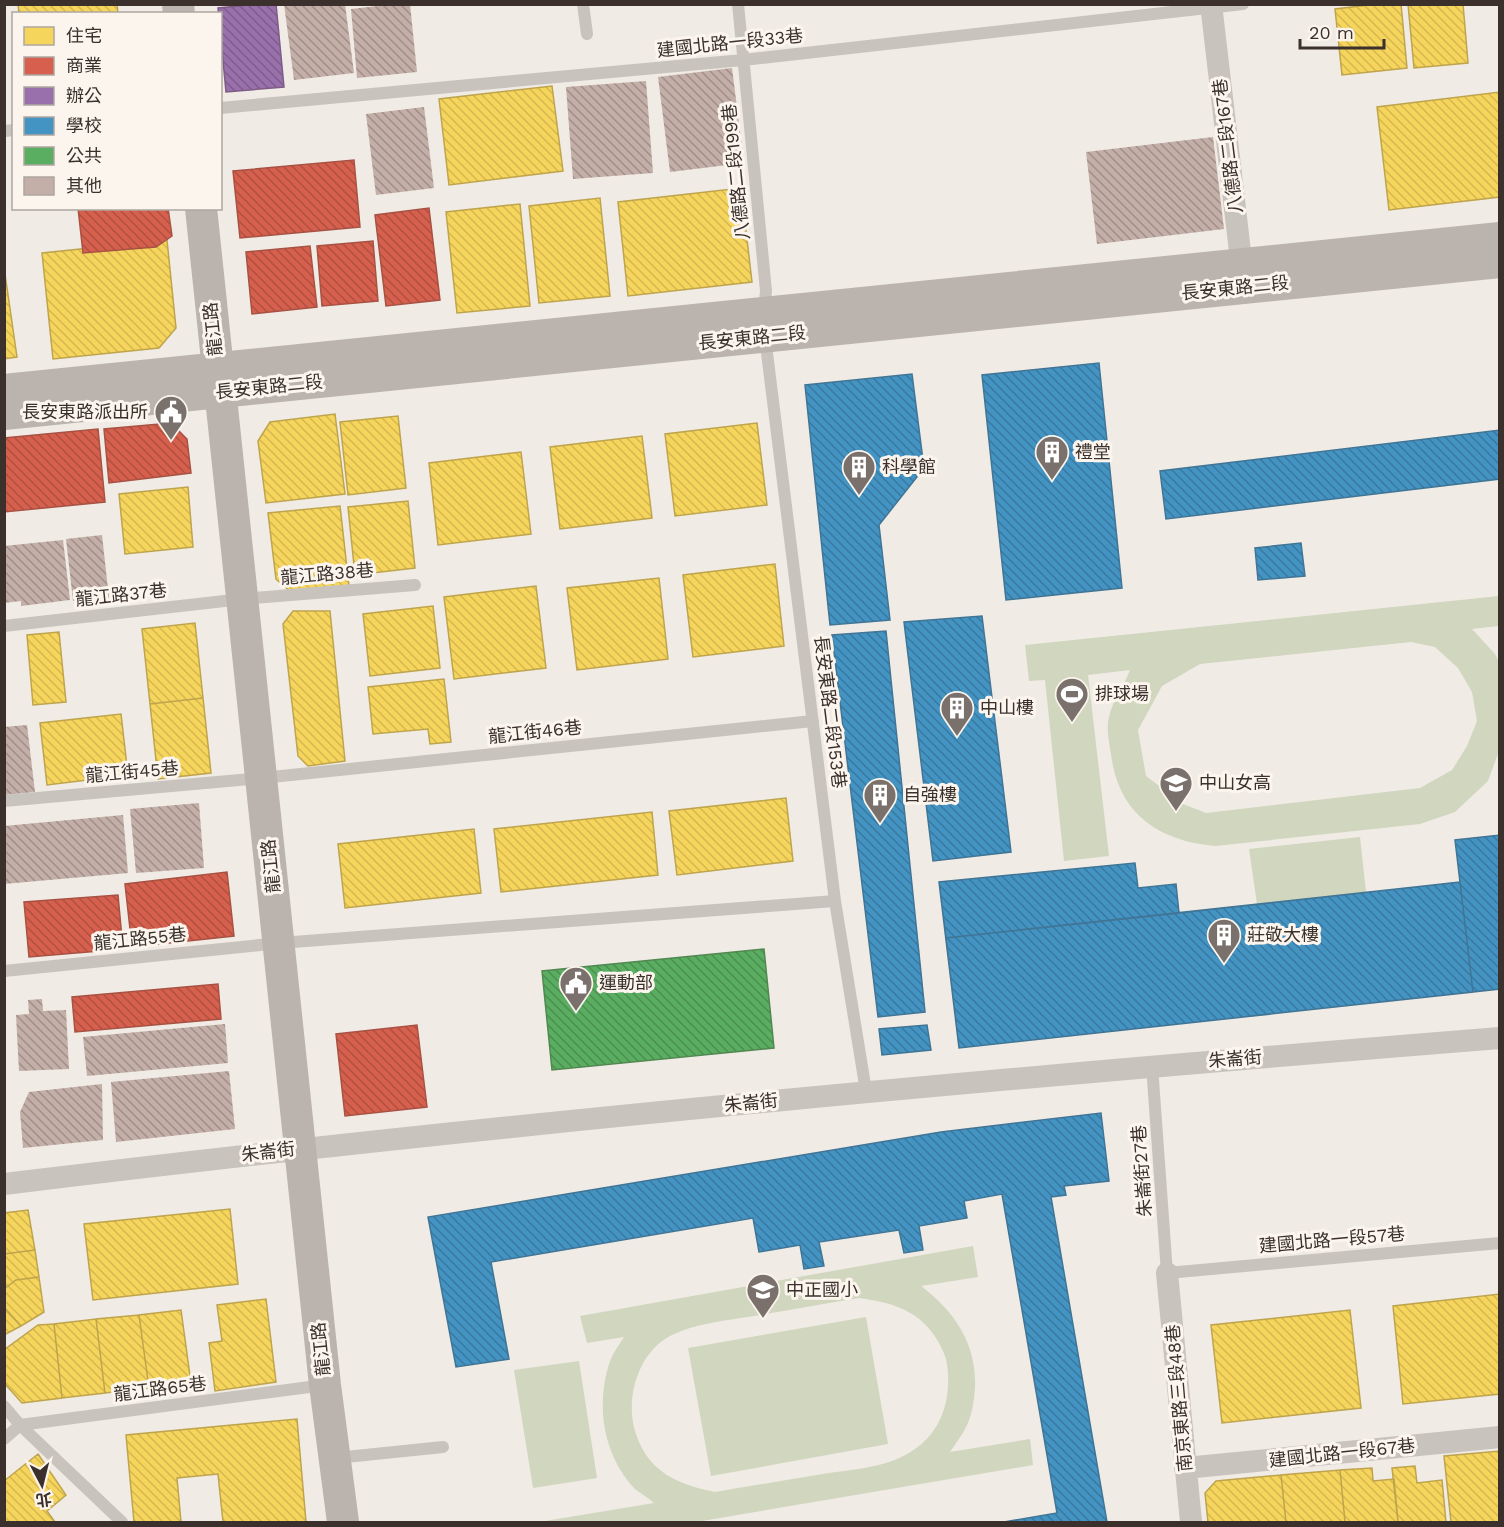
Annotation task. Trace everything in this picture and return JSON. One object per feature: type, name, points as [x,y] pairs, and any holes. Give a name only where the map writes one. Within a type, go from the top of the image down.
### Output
[{"type":"street","name":"八德路二段167巷","points":[[1212,6],[1243,276]]},
{"type":"street","name":"龍江路","points":[[201,210],[325,1386],[343,1522]]},
{"type":"street","name":"長安東路二段","points":[[4,390],[219,380],[766,325],[1243,276],[1500,238]]},
{"type":"street","name":"長安東路二段","points":[[1243,276],[1500,262]]},
{"type":"street","name":"長安東路二段","points":[[4,414],[219,380]]},
{"type":"street","name":"朱崙街","points":[[4,1184],[300,1148],[866,1091],[1500,1038]]},
{"type":"street","name":"南京東路三段48巷","points":[[1167,1273],[1191,1522]]},
{"type":"street","name":"建國北路一段67巷","points":[[1185,1468],[1500,1437]]},
{"type":"lane","points":[[583,4],[587,34]]},
{"type":"lane","name":"八德路二段199巷","points":[[738,4],[766,291],[766,325]]},
{"type":"lane","name":"建國北路一段33巷","points":[[222,108],[743,60],[1243,4]]},
{"type":"lane","name":"長安東路二段153巷","points":[[766,325],[836,902],[866,1091]]},
{"type":"lane","name":"龍江路38巷","points":[[242,599],[415,585]]},
{"type":"lane","name":"龍江路37巷","points":[[4,626],[242,599]]},
{"type":"lane","name":"龍江街46巷","points":[[262,778],[813,721]]},
{"type":"lane","name":"龍江街45巷","points":[[4,801],[262,778]]},
{"type":"lane","name":"龍江路55巷","points":[[4,971],[280,943],[836,902]]},
{"type":"lane","name":"朱崙街27巷","points":[[1152,1066],[1167,1273]]},
{"type":"lane","name":"建國北路一段57巷","points":[[1167,1273],[1500,1243]]},
{"type":"lane","name":"龍江路65巷","points":[[21,1425],[325,1386]]},
{"type":"lane","points":[[4,1406],[122,1522]]},
{"type":"lane","points":[[4,1439],[21,1425]]},
{"type":"lane","points":[[334,1458],[443,1447]]},
{"type":"green space","points":[[1499,596],[1499,626],[1472,629],[1495,654],[1499,662],[1499,751],[1488,781],[1455,812],[1420,824],[1215,846],[1195,843],[1159,831],[1145,821],[1122,793],[1115,775],[1108,721],[1130,670],[1088,675],[1109,856],[1064,861],[1045,680],[1029,681],[1025,645]],"holes":[[[1411,642],[1435,647],[1458,668],[1472,692],[1477,721],[1467,746],[1452,770],[1420,788],[1206,813],[1183,804],[1146,776],[1138,730],[1162,686],[1200,664]]]},
{"type":"green space","points":[[1360,837],[1366,892],[1257,904],[1249,849]]},
{"type":"green space","points":[[973,1246],[978,1277],[921,1286],[944,1307],[962,1330],[968,1343],[975,1372],[975,1388],[969,1419],[950,1452],[1030,1439],[1033,1465],[696,1522],[539,1522],[654,1503],[635,1489],[624,1476],[615,1461],[605,1429],[603,1395],[605,1378],[611,1358],[624,1337],[587,1343],[580,1316]],"holes":[[[859,1298],[886,1303],[909,1312],[928,1327],[945,1356],[948,1385],[943,1411],[937,1426],[915,1449],[894,1460],[870,1467],[715,1492],[677,1481],[666,1475],[648,1458],[641,1447],[633,1421],[633,1392],[643,1364],[660,1342],[681,1331],[709,1323]]]},
{"type":"green space","points":[[866,1317],[888,1444],[711,1476],[688,1348]]},
{"type":"green space","points":[[579,1361],[597,1478],[533,1488],[514,1370]]},
{"type":"building: 住宅","points":[[18,4],[117,4],[118,12],[19,12]]},
{"type":"building: 住宅","points":[[1377,4],[1401,4],[1407,68],[1342,75],[1335,9]]},
{"type":"building: 住宅","points":[[1408,4],[1463,4],[1468,63],[1414,68]]},
{"type":"building: 住宅","points":[[552,86],[563,171],[449,185],[439,99]]},
{"type":"building: 住宅","points":[[1500,92],[1500,197],[1389,210],[1377,107]]},
{"type":"building: 住宅","points":[[741,188],[752,282],[628,296],[618,202]]},
{"type":"building: 住宅","points":[[600,198],[610,296],[539,303],[529,206]]},
{"type":"building: 住宅","points":[[520,204],[530,306],[457,313],[446,212]]},
{"type":"building: 住宅","points":[[167,240],[176,328],[159,348],[53,359],[42,253]]},
{"type":"building: 住宅","points":[[4,267],[17,357],[4,359]]},
{"type":"building: 住宅","points":[[335,414],[345,494],[266,503],[258,441],[270,422]]},
{"type":"building: 住宅","points":[[398,416],[406,488],[348,495],[340,422]]},
{"type":"building: 住宅","points":[[757,423],[767,505],[675,516],[665,434]]},
{"type":"building: 住宅","points":[[642,436],[652,518],[560,529],[550,447]]},
{"type":"building: 住宅","points":[[521,452],[531,534],[438,545],[429,463]]},
{"type":"building: 住宅","points":[[188,487],[193,547],[125,554],[119,494]]},
{"type":"building: 住宅","points":[[408,501],[415,568],[355,575],[348,507]]},
{"type":"building: 住宅","points":[[340,506],[349,586],[291,592],[276,579],[268,513]]},
{"type":"building: 住宅","points":[[775,564],[784,646],[693,657],[683,575]]},
{"type":"building: 住宅","points":[[659,578],[668,659],[577,670],[567,588]]},
{"type":"building: 住宅","points":[[536,586],[546,668],[454,679],[444,597]]},
{"type":"building: 住宅","points":[[433,606],[440,668],[370,676],[363,614]]},
{"type":"building: 住宅","points":[[293,611],[330,611],[345,761],[308,766],[298,756],[283,624]]},
{"type":"building: 住宅","points":[[195,623],[203,698],[150,704],[142,629]]},
{"type":"building: 住宅","points":[[59,632],[66,702],[33,705],[27,635]]},
{"type":"building: 住宅","points":[[444,679],[451,742],[430,744],[428,729],[373,734],[368,687]]},
{"type":"building: 住宅","points":[[203,698],[211,773],[158,779],[150,704]]},
{"type":"building: 住宅","points":[[121,714],[128,775],[47,785],[40,723]]},
{"type":"building: 住宅","points":[[786,798],[793,861],[677,875],[669,811]]},
{"type":"building: 住宅","points":[[652,812],[658,875],[501,892],[494,829]]},
{"type":"building: 住宅","points":[[474,829],[481,893],[345,908],[338,844]]},
{"type":"building: 住宅","points":[[230,1209],[238,1284],[93,1300],[84,1224]]},
{"type":"building: 住宅","points":[[28,1210],[35,1250],[4,1254],[4,1213]]},
{"type":"building: 住宅","points":[[35,1250],[39,1277],[16,1280],[4,1289],[4,1254]]},
{"type":"building: 住宅","points":[[39,1277],[44,1312],[21,1326],[4,1307],[4,1289],[16,1280]]},
{"type":"building: 住宅","points":[[1500,1294],[1500,1394],[1403,1404],[1393,1306]]},
{"type":"building: 住宅","points":[[266,1299],[276,1382],[215,1391],[209,1343],[222,1341],[217,1305]]},
{"type":"building: 住宅","points":[[4,1307],[21,1326],[4,1335]]},
{"type":"building: 住宅","points":[[181,1310],[191,1383],[149,1388],[139,1315]]},
{"type":"building: 住宅","points":[[1350,1310],[1361,1408],[1222,1423],[1211,1325]]},
{"type":"building: 住宅","points":[[139,1315],[149,1388],[105,1393],[96,1319]]},
{"type":"building: 住宅","points":[[96,1319],[105,1393],[62,1398],[54,1324]]},
{"type":"building: 住宅","points":[[54,1324],[62,1398],[22,1403],[4,1383],[4,1350],[38,1325]]},
{"type":"building: 住宅","points":[[297,1419],[306,1522],[223,1522],[218,1474],[177,1478],[181,1522],[134,1522],[126,1435]]},
{"type":"building: 住宅","points":[[1500,1451],[1500,1522],[1451,1522],[1444,1456]]},
{"type":"building: 住宅","points":[[38,1454],[66,1495],[47,1511],[55,1522],[4,1522],[4,1481]]},
{"type":"building: 住宅","points":[[1415,1466],[1417,1483],[1442,1480],[1446,1522],[1398,1522],[1392,1468]]},
{"type":"building: 住宅","points":[[1372,1468],[1373,1481],[1394,1479],[1398,1522],[1345,1522],[1340,1470]]},
{"type":"building: 住宅","points":[[1340,1470],[1345,1522],[1286,1522],[1281,1475]]},
{"type":"building: 住宅","points":[[1281,1475],[1286,1522],[1208,1522],[1205,1493],[1216,1481]]},
{"type":"building: 商業","points":[[354,160],[360,227],[240,238],[233,171]]},
{"type":"building: 商業","points":[[429,208],[440,300],[386,306],[375,215]]},
{"type":"building: 商業","points":[[78,210],[168,210],[172,236],[156,247],[83,253]]},
{"type":"building: 商業","points":[[373,241],[378,301],[322,306],[317,246]]},
{"type":"building: 商業","points":[[310,246],[317,307],[252,314],[246,252]]},
{"type":"building: 商業","points":[[171,423],[187,439],[191,473],[109,483],[104,429]]},
{"type":"building: 商業","points":[[98,429],[105,502],[4,512],[4,438]]},
{"type":"building: 商業","points":[[227,872],[234,936],[132,947],[125,884]]},
{"type":"building: 商業","points":[[118,895],[123,949],[29,957],[24,902]]},
{"type":"building: 商業","points":[[218,984],[221,1019],[75,1032],[72,997]]},
{"type":"building: 商業","points":[[417,1025],[427,1107],[345,1116],[336,1034]]},
{"type":"building: 辦公","points":[[276,4],[284,87],[226,92],[222,50],[222,12],[218,12],[218,8]]},
{"type":"building: 學校","name":"禮堂","points":[[1099,363],[1122,588],[1006,600],[982,375]]},
{"type":"building: 學校","name":"科學館","points":[[912,374],[924,468],[879,525],[890,620],[830,625],[805,385]]},
{"type":"building: 學校","points":[[1500,430],[1500,479],[1166,519],[1160,471]]},
{"type":"building: 學校","points":[[1301,543],[1305,576],[1258,580],[1255,548]]},
{"type":"building: 學校","name":"中山樓","points":[[982,616],[1011,852],[933,861],[904,622]]},
{"type":"building: 學校","name":"自強樓","points":[[886,631],[925,1012],[878,1017],[832,635]]},
{"type":"building: 學校","name":"莊敬大樓","points":[[1500,835],[1500,989],[959,1048],[939,882],[1135,863],[1138,888],[1176,884],[1179,913],[1460,882],[1455,840]]},
{"type":"building: 學校","points":[[1500,835],[1500,989],[1473,992],[1455,840]]},
{"type":"building: 學校","points":[[1135,863],[1138,888],[1176,884],[1179,913],[946,938],[939,882]]},
{"type":"building: 學校","name":"莊敬大樓","points":[[1460,882],[1473,992],[959,1048],[946,938]]},
{"type":"building: 學校","points":[[927,1025],[931,1050],[882,1055],[879,1029]]},
{"type":"building: 學校","points":[[1101,1113],[1109,1181],[1064,1186],[1066,1195],[1051,1197],[1107,1522],[1004,1522],[1057,1513],[1002,1194],[964,1201],[967,1218],[919,1226],[923,1250],[904,1253],[899,1230],[819,1242],[824,1266],[804,1269],[800,1245],[759,1252],[753,1218],[491,1262],[509,1359],[456,1367],[428,1217],[941,1132]]},
{"type":"building: 公共","points":[[764,949],[774,1048],[552,1070],[542,971]]},
{"type":"building: 其他","points":[[284,4],[345,4],[354,73],[294,80]]},
{"type":"building: 其他","points":[[410,4],[417,72],[357,78],[351,9]]},
{"type":"building: 其他","points":[[732,68],[744,163],[670,172],[658,77]]},
{"type":"building: 其他","points":[[646,81],[653,173],[573,179],[566,87]]},
{"type":"building: 其他","points":[[424,107],[434,188],[376,195],[366,114]]},
{"type":"building: 其他","points":[[1213,137],[1224,229],[1097,244],[1086,152]]},
{"type":"building: 其他","points":[[102,535],[109,598],[73,601],[66,539]]},
{"type":"building: 其他","points":[[63,540],[70,600],[21,606],[21,601],[4,603],[4,546]]},
{"type":"building: 其他","points":[[27,725],[35,792],[4,795],[4,727]]},
{"type":"building: 其他","points":[[199,803],[204,868],[136,873],[130,809]]},
{"type":"building: 其他","points":[[123,815],[128,873],[4,884],[4,826]]},
{"type":"building: 其他","points":[[42,999],[43,1011],[66,1010],[69,1069],[19,1071],[16,1015],[29,1014],[28,1000]]},
{"type":"building: 其他","points":[[225,1024],[228,1063],[87,1076],[83,1037]]},
{"type":"building: 其他","points":[[229,1071],[235,1129],[116,1142],[111,1082]]},
{"type":"building: 其他","points":[[102,1084],[103,1140],[23,1148],[20,1112],[29,1092]]},
{"type":"place","name":"長安東路派出所","points":[[171,441]]},
{"type":"place","name":"禮堂","points":[[1052,481]]},
{"type":"place","name":"科學館","points":[[859,496]]},
{"type":"place","name":"排球場","points":[[1072,723]]},
{"type":"place","name":"中山樓","points":[[957,737]]},
{"type":"place","name":"中山女高","points":[[1176,812]]},
{"type":"place","name":"自強樓","points":[[880,824]]},
{"type":"place","name":"莊敬大樓","points":[[1224,964]]},
{"type":"place","name":"運動部","points":[[576,1012]]},
{"type":"place","name":"中正國小","points":[[763,1319]]}]
